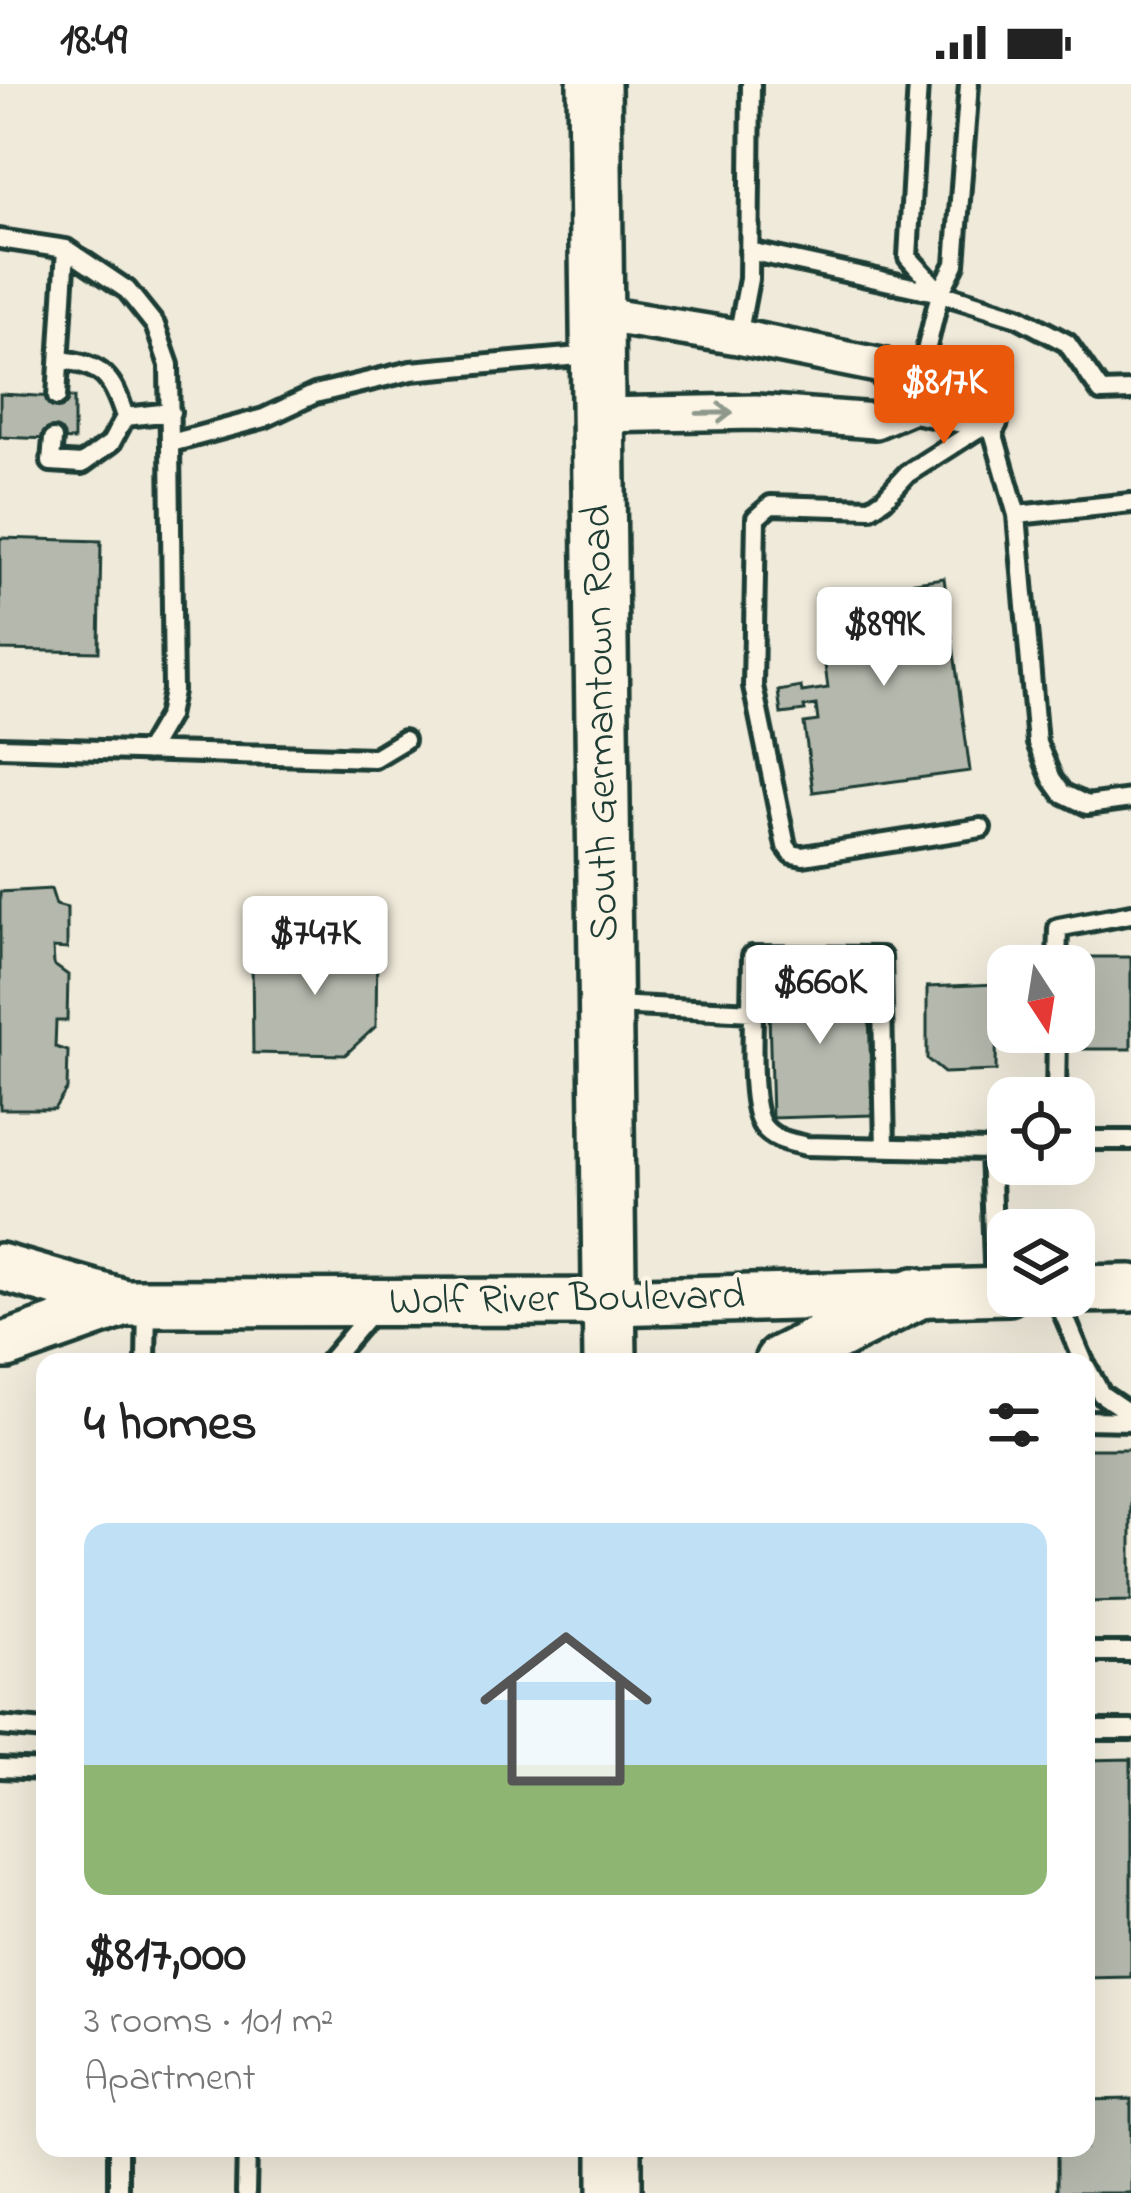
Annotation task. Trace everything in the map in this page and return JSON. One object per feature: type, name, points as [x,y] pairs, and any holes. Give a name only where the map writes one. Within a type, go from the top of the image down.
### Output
[{"type":"main road","name":"South Germantown Road","points":[[594,84],[610,1353]]},
{"type":"main road","name":"Wolf River Boulevard","points":[[0,1267],[136,1303],[609,1302],[987,1291]]},
{"type":"main road","points":[[1095,1289],[1131,1288]]},
{"type":"main road","points":[[800,1353],[915,1294]]},
{"type":"main road","name":"Wolf River Boulevard","points":[[0,1345],[136,1303]]},
{"type":"main road","points":[[615,2157],[615,2193]]},
{"type":"street","points":[[597,334],[738,337],[881,366],[913,406]]},
{"type":"street","points":[[598,415],[756,412],[875,421],[913,406],[990,421]]},
{"type":"lane","points":[[738,337],[749,251],[751,84]]},
{"type":"lane","points":[[918,84],[908,257],[940,293]]},
{"type":"lane","points":[[913,406],[940,293],[955,264],[969,84]]},
{"type":"lane","points":[[0,239],[66,249],[127,290],[154,325],[169,365],[173,691],[168,716],[147,752]]},
{"type":"lane","points":[[57,397],[66,249]]},
{"type":"lane","points":[[749,251],[940,293],[1018,316],[1066,344],[1101,392],[1131,391]]},
{"type":"lane","points":[[171,443],[264,418],[315,394],[597,334]]},
{"type":"lane","points":[[53,439],[51,462],[82,464],[111,443],[125,417],[116,387],[103,373],[60,360]]},
{"type":"lane","points":[[125,417],[171,412]]},
{"type":"lane","points":[[981,828],[792,854],[753,686],[756,518],[771,505],[871,508],[907,474],[990,421],[1017,514],[1037,743],[1061,793],[1087,805],[1131,799]]},
{"type":"lane","points":[[1017,514],[1131,503]]},
{"type":"lane","points":[[0,747],[374,758],[404,740]]},
{"type":"lane","points":[[1058,945],[1058,928],[1131,914]]},
{"type":"lane","points":[[885,1148],[881,957],[752,956],[755,1109],[764,1128],[780,1139],[806,1146],[885,1148],[987,1149]]},
{"type":"lane","points":[[605,1004],[751,1012]]},
{"type":"lane","points":[[1095,1140],[1131,1140]]},
{"type":"lane","points":[[337,1353],[381,1302]]},
{"type":"lane","points":[[136,1303],[144,1353]]},
{"type":"lane","points":[[1065,1317],[1080,1353]]},
{"type":"lane","points":[[1095,1382],[1102,1394],[1128,1414]]},
{"type":"lane","points":[[1095,1419],[1128,1414]]},
{"type":"lane","points":[[1095,1652],[1131,1652]]},
{"type":"lane","points":[[0,1726],[36,1729]]},
{"type":"lane","points":[[1095,1730],[1131,1730]]},
{"type":"lane","points":[[0,1768],[36,1770]]},
{"type":"lane","points":[[118,2157],[118,2193]]},
{"type":"lane","points":[[246,2193],[247,2157]]},
{"type":"building","points":[[0,394],[74,398],[74,440],[0,437]]},
{"type":"building","points":[[0,538],[101,541],[99,652],[0,650]]},
{"type":"building","points":[[944,578],[970,771],[813,792],[804,723],[818,721],[816,705],[781,714],[778,691],[828,688],[816,596]]},
{"type":"building","points":[[51,889],[56,905],[67,908],[67,949],[53,948],[54,965],[68,975],[67,1021],[56,1021],[55,1047],[68,1051],[67,1089],[54,1109],[0,1109],[0,892]]},
{"type":"building","points":[[295,939],[377,940],[376,1026],[345,1055],[253,1053],[252,957],[294,956]]},
{"type":"building","points":[[1095,957],[1131,957],[1131,1049],[1095,1049]]},
{"type":"building","points":[[868,976],[872,1115],[772,1118],[768,978]]},
{"type":"building","points":[[987,984],[987,1053],[996,1053],[996,1071],[944,1073],[927,1059],[927,987]]},
{"type":"building","points":[[1095,1449],[1131,1449],[1131,1601],[1095,1602]]},
{"type":"building","points":[[1131,1759],[1131,1977],[1095,1978],[1095,1760]]},
{"type":"building","points":[[1131,2099],[1131,2193],[1057,2193],[1057,2157],[1095,2157],[1095,2100]]}]
